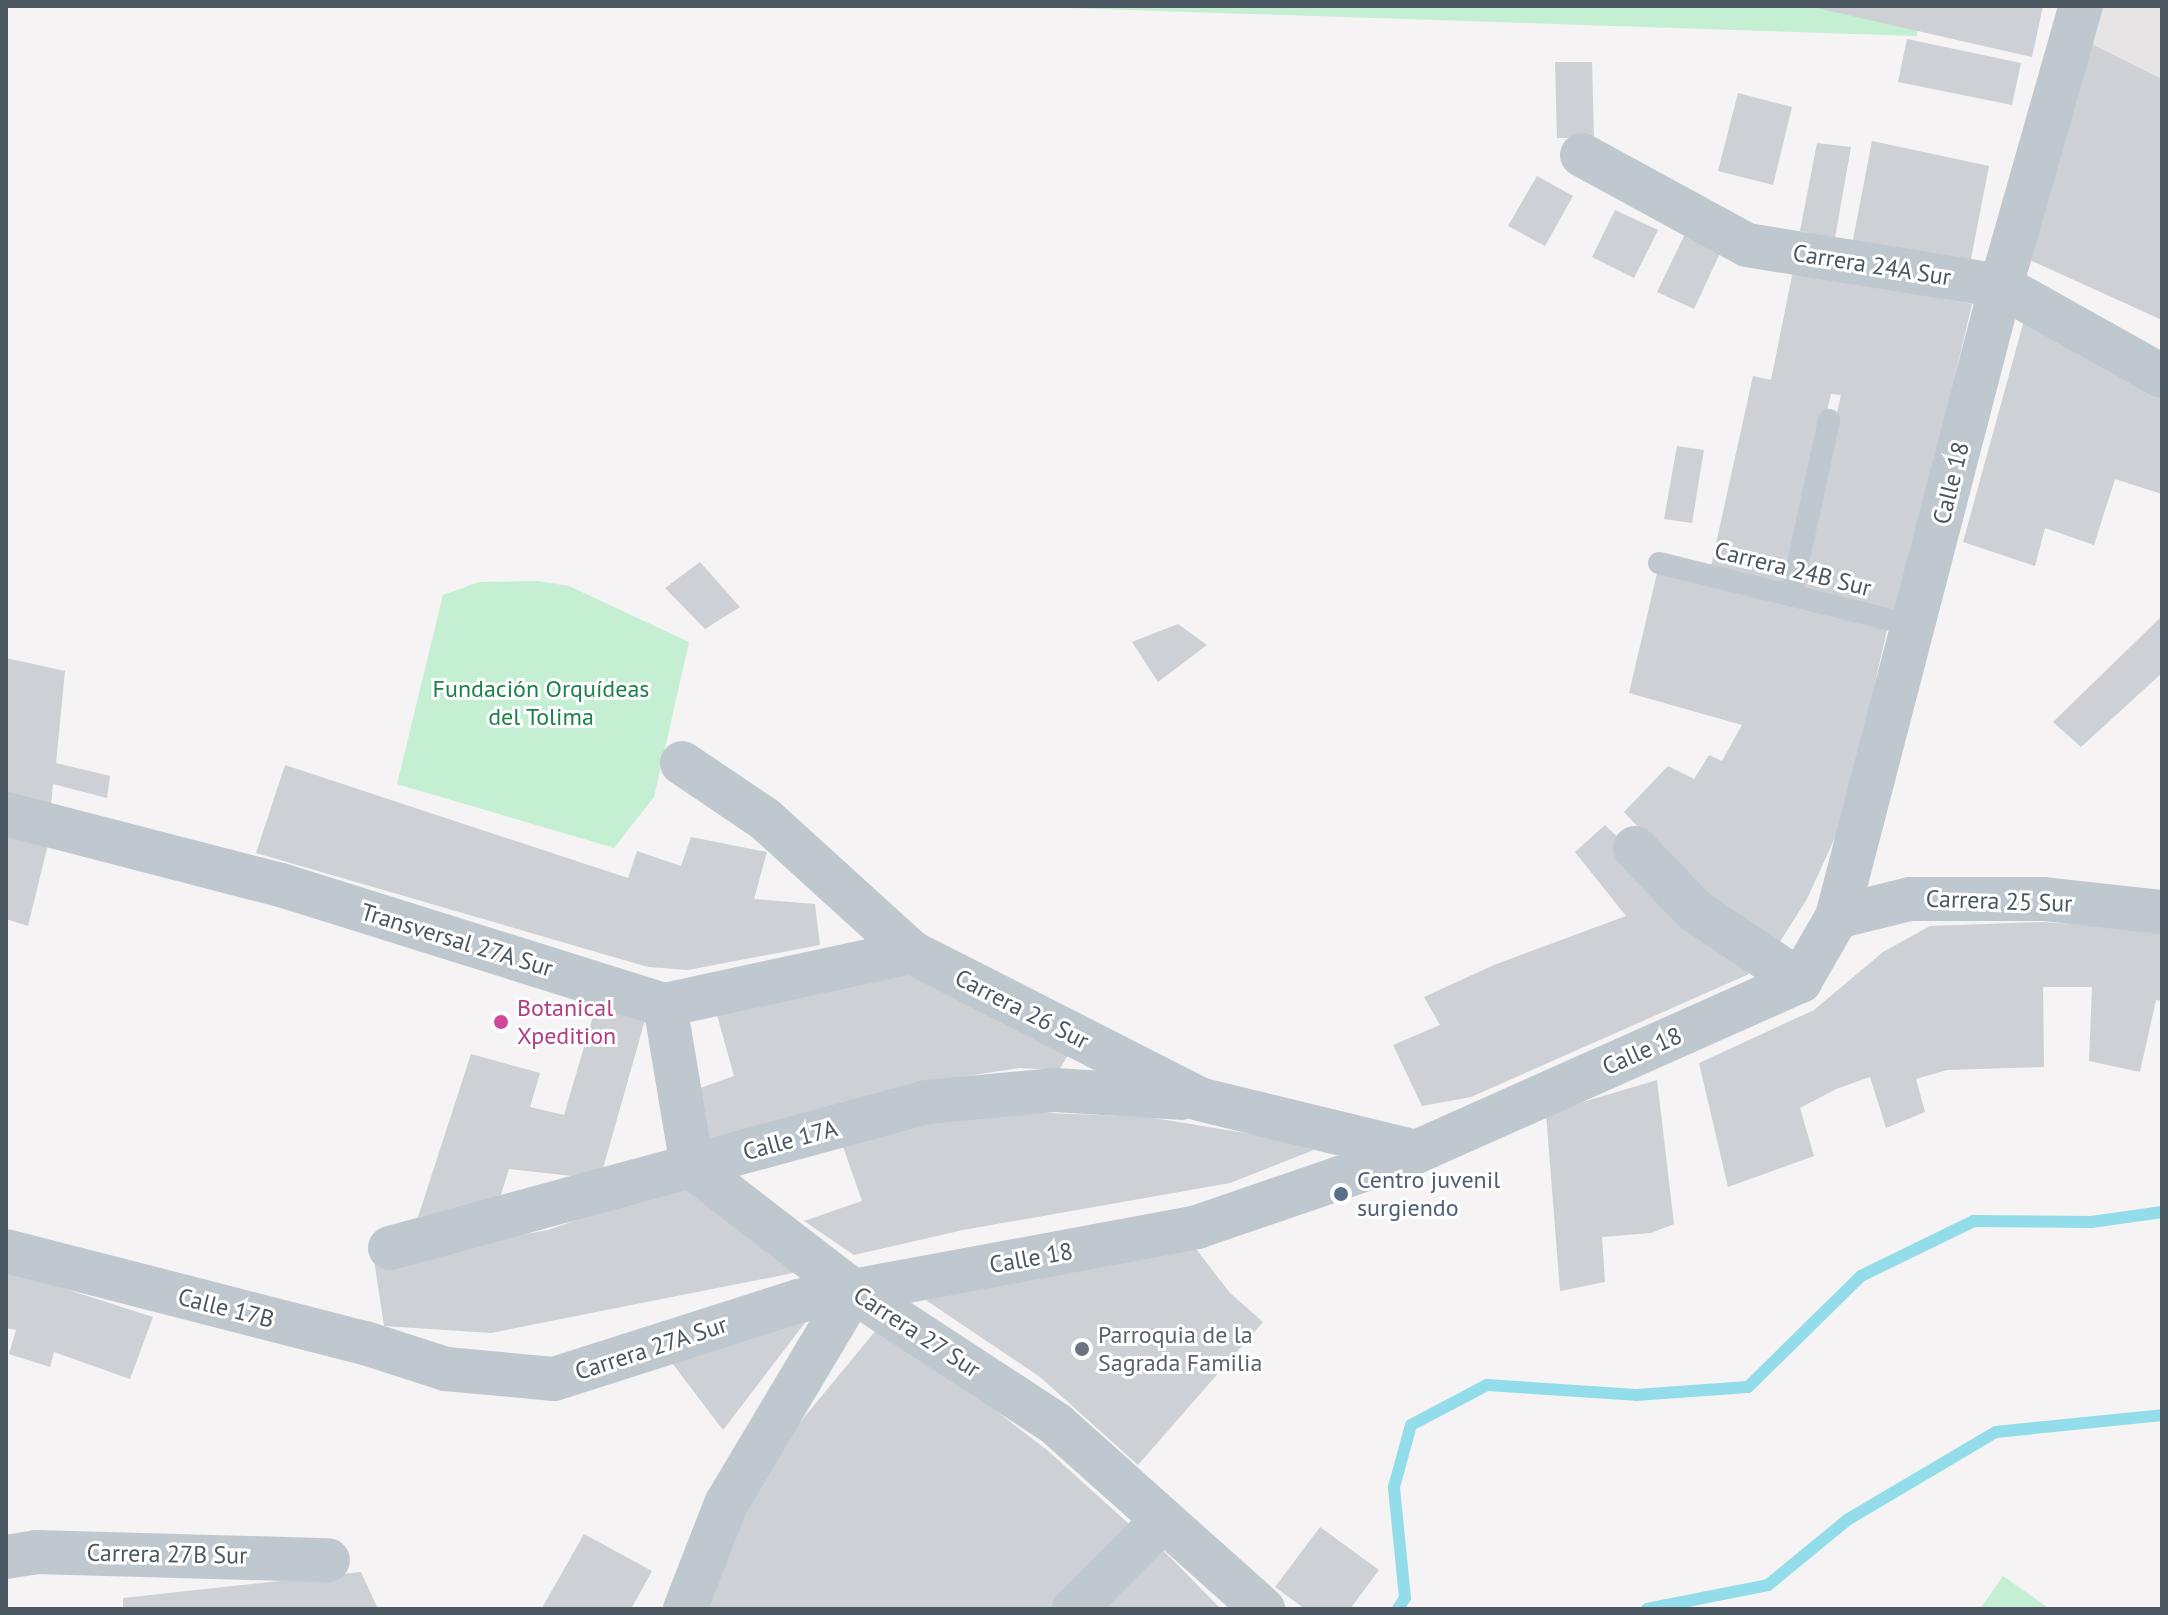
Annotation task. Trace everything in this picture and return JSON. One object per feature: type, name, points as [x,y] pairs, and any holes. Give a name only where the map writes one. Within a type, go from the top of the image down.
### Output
[{"type":"street","name":"Calle 18","points":[[853,1291],[1197,1227],[1416,1152],[1800,981],[1837,917],[2001,286],[2081,6]]},
{"type":"street","name":"Carrera 24A Sur","points":[[1582,155],[1747,245],[2001,286],[2162,376]]},
{"type":"street","name":"Carrera 26 Sur","points":[[682,763],[765,819],[911,952],[1199,1099],[1416,1152]]},
{"type":"street","name":"Transversal 27A Sur","points":[[6,814],[281,885],[665,1005],[911,952]]},
{"type":"street","points":[[1635,848],[1694,910],[1800,981]]},
{"type":"street","name":"Carrera 25 Sur","points":[[1837,917],[1910,899],[2044,899],[2162,912]]},
{"type":"street","points":[[665,1005],[692,1167]]},
{"type":"street","name":"Calle 17A","points":[[390,1248],[927,1102],[1055,1090],[1199,1099]]},
{"type":"street","name":"Carrera 27 Sur","points":[[692,1167],[853,1291],[1056,1424],[1263,1609]]},
{"type":"street","name":"Calle 17B","points":[[6,1251],[365,1343],[446,1369]]},
{"type":"street","points":[[685,1609],[726,1504],[853,1291]]},
{"type":"street","name":"Carrera 27A Sur","points":[[446,1369],[554,1379],[799,1301],[853,1291]]},
{"type":"street","points":[[1074,1609],[1163,1520]]},
{"type":"street","name":"Carrera 27B Sur","points":[[12,1564],[328,1560]]},
{"type":"lane","points":[[1791,595],[1829,420]]},
{"type":"lane","name":"Carrera 24B Sur","points":[[1659,563],[1915,626]]},
{"type":"shaded area","points":[[2086,6],[2162,6],[2162,79],[2078,37]]},
{"type":"green space","points":[[1009,6],[1918,6],[1917,36]]},
{"type":"green space","name":"Fundación Orquídeas del Tolima","points":[[538,581],[569,586],[689,642],[654,797],[614,848],[397,784],[443,595],[479,582]]},
{"type":"green space","points":[[2003,1576],[2050,1609],[1980,1609]]},
{"type":"building","points":[[1808,6],[2043,6],[2032,57]]},
{"type":"building","points":[[2078,37],[2162,79],[2162,320],[2012,252]]},
{"type":"building","points":[[1907,39],[2021,63],[2012,105],[1898,82]]},
{"type":"building","points":[[1555,62],[1592,62],[1594,138],[1557,138]]},
{"type":"building","points":[[1738,93],[1792,107],[1773,185],[1718,171]]},
{"type":"building","points":[[1872,141],[1989,166],[1969,269],[1851,250]]},
{"type":"building","points":[[1817,143],[1851,147],[1835,238],[1800,231]]},
{"type":"building","points":[[1537,176],[1573,196],[1545,246],[1508,226]]},
{"type":"building","points":[[1615,210],[1658,230],[1634,278],[1592,257]]},
{"type":"building","points":[[1685,234],[1721,251],[1694,309],[1657,292]]},
{"type":"building","points":[[1793,271],[1972,304],[1898,617],[1796,593],[1841,395],[1831,394],[1787,589],[1710,571],[1753,376],[1771,380]]},
{"type":"building","points":[[2026,313],[2162,387],[2162,494],[2115,479],[2094,545],[2045,528],[2035,566],[1963,542]]},
{"type":"building","points":[[1677,446],[1704,450],[1692,523],[1664,519]]},
{"type":"building","points":[[700,562],[740,607],[705,629],[665,588]]},
{"type":"building","points":[[1659,565],[1889,621],[1845,816],[1807,899],[1776,948],[1693,885],[1624,812],[1668,766],[1694,779],[1709,755],[1722,761],[1742,725],[1629,693]]},
{"type":"building","points":[[2162,616],[2162,673],[2081,747],[2053,722]]},
{"type":"building","points":[[1178,624],[1207,645],[1158,682],[1132,642]]},
{"type":"building","points":[[6,658],[65,671],[56,763],[110,776],[107,798],[53,784],[51,805],[6,794]]},
{"type":"building","points":[[285,765],[628,878],[637,851],[681,866],[691,837],[767,852],[754,899],[815,904],[820,945],[688,970],[648,967],[256,853]]},
{"type":"building","points":[[1605,825],[1725,941],[1749,974],[1471,1097],[1422,1106],[1393,1045],[1440,1025],[1424,997],[1494,965],[1626,916],[1575,852]]},
{"type":"building","points":[[6,833],[48,844],[28,926],[6,919]]},
{"type":"building","points":[[2044,922],[2162,930],[2162,1001],[2156,1000],[2140,1072],[2089,1061],[2092,987],[2043,987],[2044,1067],[1947,1070],[1916,1079],[1925,1112],[1886,1128],[1870,1077],[1836,1089],[1800,1108],[1814,1156],[1728,1187],[1699,1063],[1814,1010],[1883,952],[1930,926]]},
{"type":"building","points":[[844,975],[916,975],[1070,1052],[1059,1070],[1019,1068],[960,1077],[711,1152],[692,1091],[734,1076],[715,1008]]},
{"type":"building","points":[[600,993],[649,1006],[600,1179],[509,1169],[498,1204],[418,1217],[471,1054],[540,1073],[530,1107],[564,1115]]},
{"type":"building","points":[[1657,1080],[1674,1224],[1651,1233],[1602,1237],[1605,1282],[1560,1291],[1546,1113]]},
{"type":"building","points":[[1024,1112],[1148,1117],[1324,1146],[1230,1183],[963,1230],[854,1255],[804,1221],[862,1201],[841,1141],[892,1127]]},
{"type":"building","points":[[685,1182],[808,1270],[491,1333],[384,1326],[374,1260],[548,1230]]},
{"type":"building","name":"Parroquia de la Sagrada Familia","points":[[1189,1240],[1230,1293],[1263,1322],[1138,1465],[1040,1377],[902,1284]]},
{"type":"building","points":[[6,1270],[153,1317],[130,1379],[54,1352],[50,1367],[9,1354],[16,1330],[6,1328]]},
{"type":"building","points":[[814,1311],[723,1430],[669,1359]]},
{"type":"building","points":[[882,1323],[1047,1450],[1129,1524],[1053,1609],[691,1609],[787,1438]]},
{"type":"building","points":[[1320,1527],[1379,1570],[1350,1609],[1305,1609],[1275,1587]]},
{"type":"building","points":[[584,1534],[652,1571],[631,1609],[542,1608]]},
{"type":"building","points":[[1158,1545],[1221,1609],[1094,1609]]},
{"type":"building","points":[[361,1572],[378,1609],[123,1609],[123,1598]]},
{"type":"waterway","points":[[1398,1609],[1405,1598],[1394,1487],[1411,1425],[1487,1385],[1636,1395],[1748,1387],[1861,1276],[1974,1221],[2091,1222],[2162,1212]]},
{"type":"waterway","points":[[1647,1609],[1768,1585],[1847,1520],[1996,1432],[2162,1415]]},
{"type":"place","name":"Botanical Xpedition","points":[[501,1022]]},
{"type":"place","name":"Centro juvenil surgiendo","points":[[1341,1194]]},
{"type":"place","name":"Parroquia de la Sagrada Familia","points":[[1082,1349]]}]
